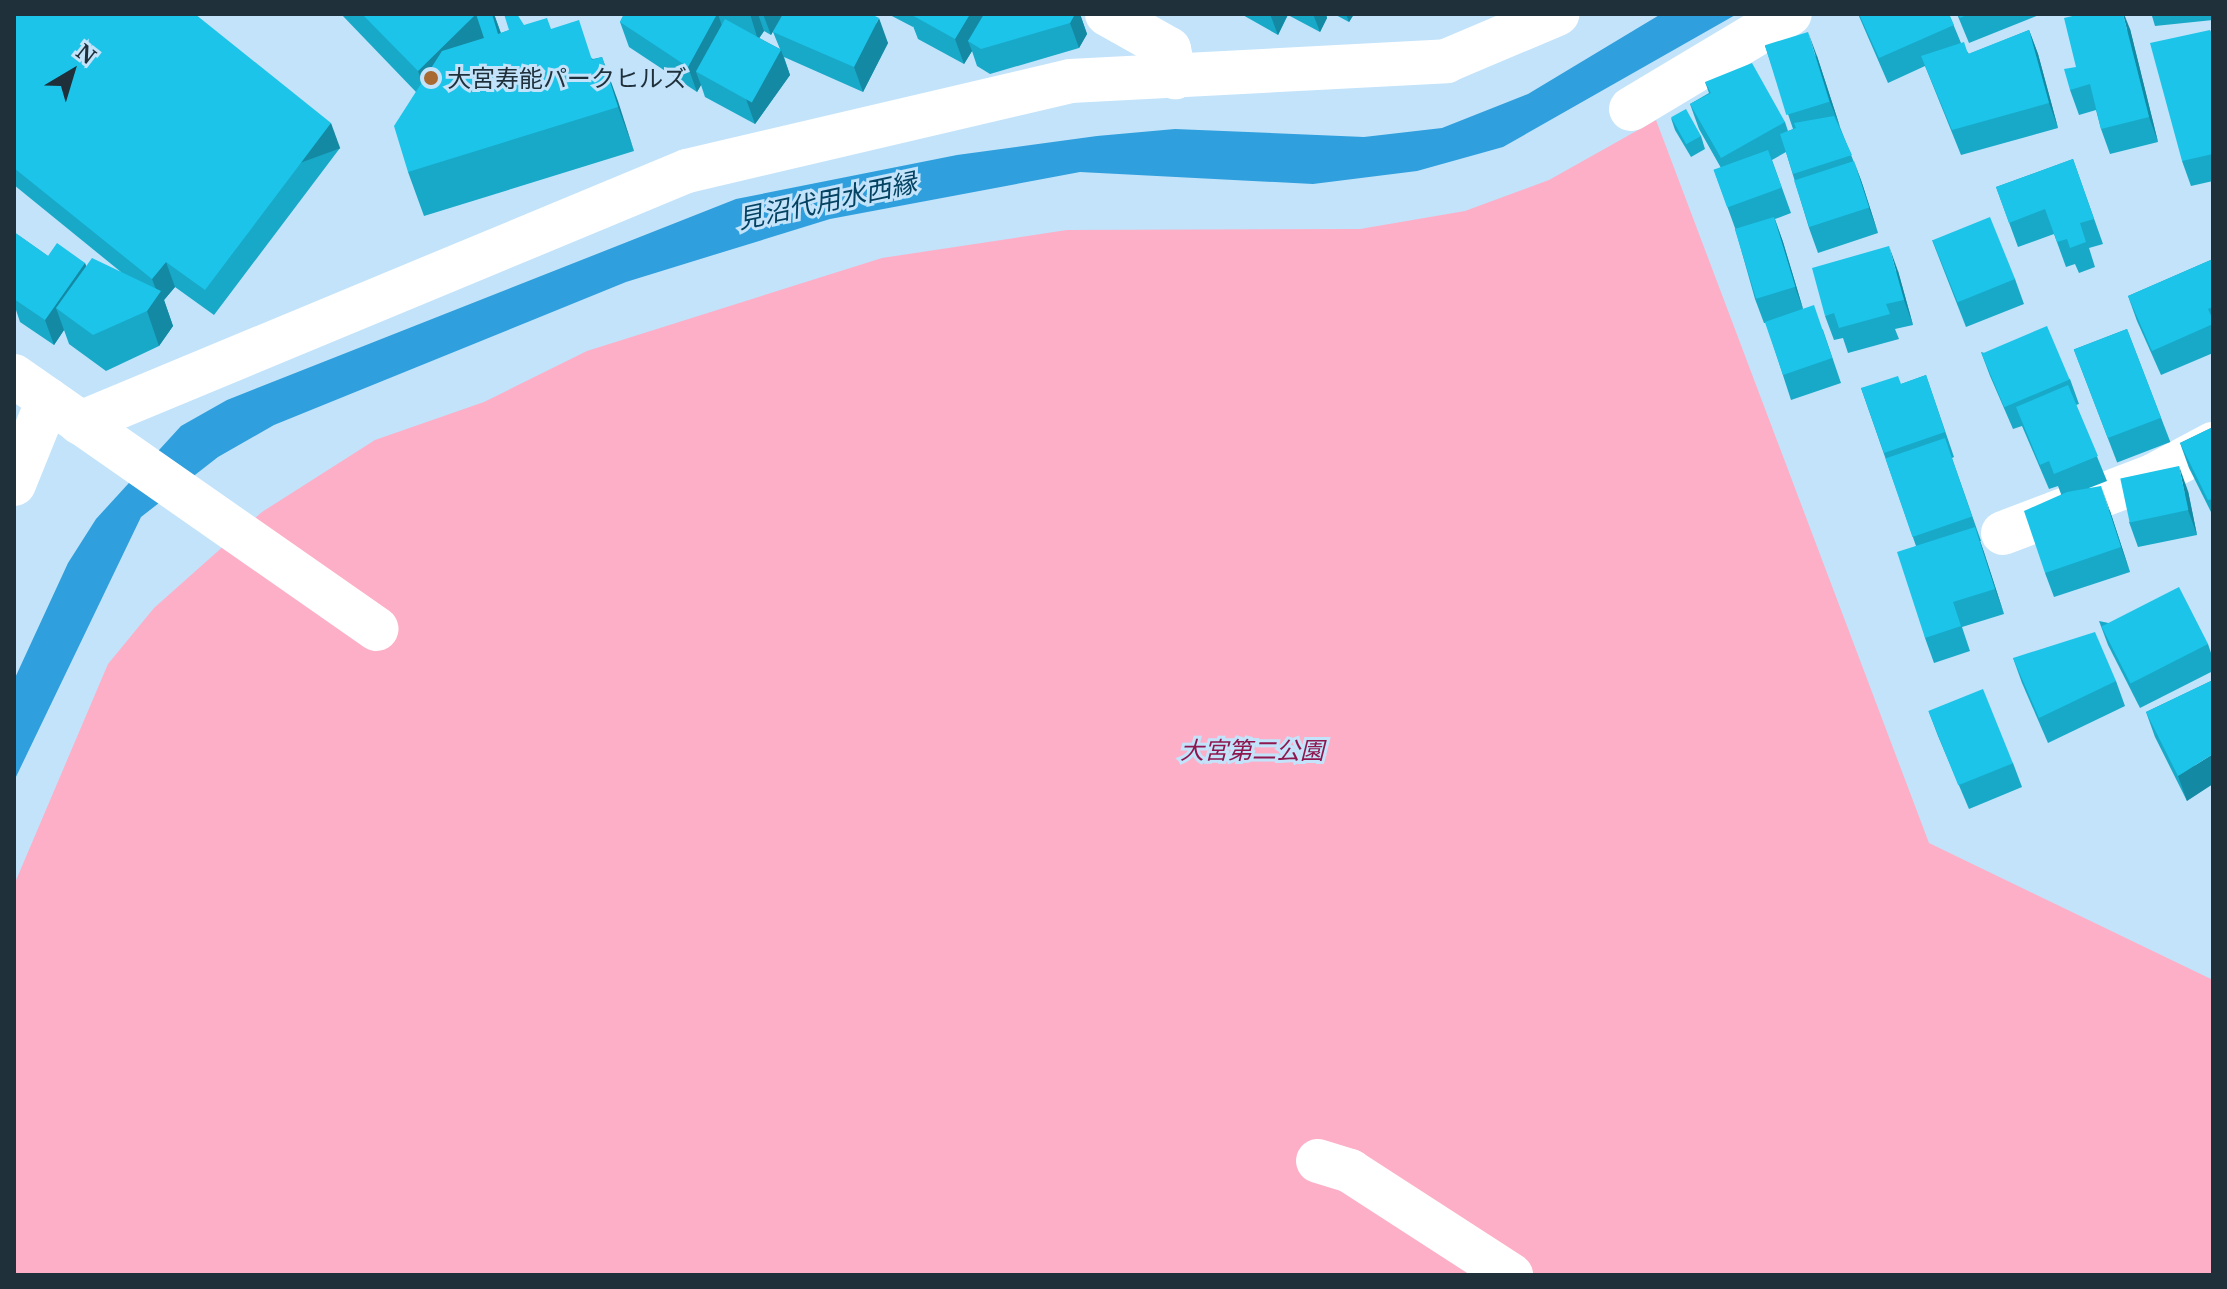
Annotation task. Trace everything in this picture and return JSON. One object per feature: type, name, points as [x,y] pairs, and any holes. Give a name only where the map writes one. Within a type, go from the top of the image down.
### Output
[{"type":"street","points":[[1107,14],[1169,49],[1175,77]]},
{"type":"street","points":[[14,484],[61,409],[687,171],[1070,81],[1446,61],[1557,14]]},
{"type":"street","points":[[1631,109],[1790,14]]},
{"type":"street","points":[[61,409],[376,629]]},
{"type":"street","points":[[2003,533],[2153,476],[2213,444]]},
{"type":"street","points":[[1318,1161],[1350,1171],[1511,1275]]},
{"type":"green space","name":"大宮第二公園","points":[[1656,120],[1929,843],[2213,980],[2213,1275],[14,1275],[14,885],[108,664],[154,608],[262,512],[375,440],[484,402],[587,351],[882,258],[1067,230],[1360,229],[1465,211],[1549,180]]},
{"type":"water","name":"見沼代用水西縁","points":[[1661,14],[1737,14],[1503,147],[1417,171],[1313,184],[1080,172],[830,219],[626,282],[274,425],[218,457],[141,517],[14,781],[14,680],[68,563],[96,519],[181,426],[227,400],[736,199],[957,155],[1097,136],[1175,129],[1364,137],[1442,128],[1528,94]]},
{"type":"building","points":[[14,14],[195,14],[331,123],[205,290],[166,262],[152,279],[14,168]]},
{"type":"building","points":[[362,14],[476,14],[418,71]]},
{"type":"building","points":[[476,14],[492,14],[498,34],[509,30],[504,14],[517,14],[524,25],[547,18],[551,29],[579,20],[592,60],[602,57],[618,107],[408,172],[394,126],[442,51],[484,38]]},
{"type":"building","points":[[624,14],[717,14],[688,67],[620,22]]},
{"type":"building","points":[[783,14],[871,14],[879,18],[854,67],[773,32]]},
{"type":"building","points":[[910,14],[970,14],[955,39]]},
{"type":"building","points":[[984,14],[1075,14],[1070,23],[981,49],[968,41]]},
{"type":"building","points":[[1859,14],[1949,14],[1954,25],[1879,58]]},
{"type":"building","points":[[2081,14],[2123,14],[2149,117],[2101,129],[2090,84],[2070,90],[2064,69],[2076,67],[2064,18]]},
{"type":"building","points":[[725,19],[781,50],[752,103],[696,71]]},
{"type":"building","points":[[2029,30],[2049,103],[1952,130],[1921,56],[1964,42],[1968,54]]},
{"type":"building","points":[[2210,30],[2213,42],[2213,154],[2182,161],[2150,43]]},
{"type":"building","points":[[1808,32],[1829,102],[1786,115],[1765,45]]},
{"type":"building","points":[[1752,63],[1785,122],[1721,158],[1690,104],[1711,93],[1705,82]]},
{"type":"building","points":[[1686,109],[1701,136],[1686,144],[1671,117]]},
{"type":"building","points":[[1834,116],[1852,155],[1793,174],[1780,134],[1796,128],[1794,123]]},
{"type":"building","points":[[1768,150],[1782,188],[1727,207],[1713,170]]},
{"type":"building","points":[[2073,159],[2094,219],[2080,223],[2086,242],[2070,248],[2067,239],[2057,242],[2045,209],[2009,223],[1996,187]]},
{"type":"building","points":[[1854,161],[1869,208],[1809,227],[1794,180]]},
{"type":"building","points":[[1774,217],[1795,287],[1756,299],[1735,229]]},
{"type":"building","points":[[1990,217],[2015,279],[1958,302],[1933,240]]},
{"type":"building","points":[[14,232],[48,256],[57,243],[85,263],[45,320],[14,299]]},
{"type":"building","points":[[1889,246],[1904,300],[1886,304],[1890,314],[1839,328],[1834,313],[1825,316],[1812,268]]},
{"type":"building","points":[[92,258],[161,291],[147,311],[93,335],[56,308]]},
{"type":"building","points":[[2213,259],[2213,307],[2208,309],[2213,324],[2152,351],[2128,296]]},
{"type":"building","points":[[1814,305],[1832,358],[1783,375],[1765,322]]},
{"type":"building","points":[[2047,326],[2070,379],[2004,407],[1982,354]]},
{"type":"building","points":[[2127,329],[2161,418],[2108,438],[2074,349]]},
{"type":"building","points":[[1926,375],[1945,432],[1884,453],[1861,388],[1898,376],[1901,384]]},
{"type":"building","points":[[2068,385],[2098,456],[2054,474],[2049,461],[2040,465],[2016,407]]},
{"type":"building","points":[[2213,427],[2213,499],[2208,500],[2180,443]]},
{"type":"building","points":[[1945,438],[1972,516],[1912,537],[1885,459]]},
{"type":"building","points":[[2179,466],[2188,510],[2130,522],[2120,478]]},
{"type":"building","points":[[2101,486],[2121,547],[2045,573],[2024,511],[2067,492]]},
{"type":"building","points":[[1975,527],[1995,589],[1953,602],[1961,626],[1925,638],[1897,552]]},
{"type":"building","points":[[2179,587],[2208,644],[2131,684],[2101,626]]},
{"type":"building","points":[[2095,632],[2116,681],[2039,718],[2013,658]]},
{"type":"building","points":[[2213,680],[2213,754],[2178,776],[2146,712]]},
{"type":"building","points":[[1983,689],[2013,763],[1958,785],[1928,711]]},
{"type":"place","name":"大宮寿能パークヒルズ","points":[[431,78]]}]
